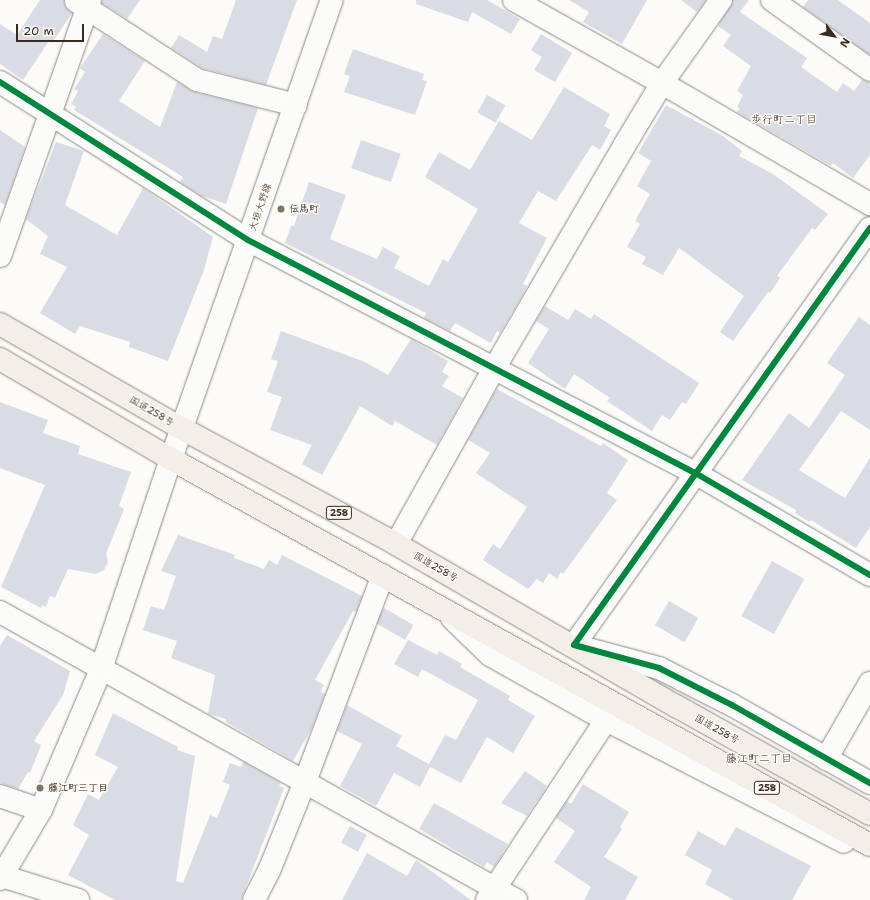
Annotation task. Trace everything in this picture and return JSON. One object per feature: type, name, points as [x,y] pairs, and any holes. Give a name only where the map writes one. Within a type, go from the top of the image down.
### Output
[{"type":"highway","name":"国道258号","points":[[0,324],[181,428],[396,544],[574,645],[676,706],[870,814]]},
{"type":"highway","name":"258","points":[[0,358],[171,459],[665,730],[870,845]]},
{"type":"street","name":"大垣大野線","points":[[1,877],[41,810],[100,669],[181,428],[296,105],[331,0]]},
{"type":"street","points":[[514,0],[662,83],[870,204]]},
{"type":"street","points":[[396,544],[495,367],[662,83],[721,0]]},
{"type":"street","points":[[772,0],[870,70]]},
{"type":"street","points":[[0,256],[51,114],[84,3],[197,80],[296,105]]},
{"type":"street","points":[[0,82],[248,240],[495,367],[697,474],[870,575]]},
{"type":"street","points":[[870,228],[697,474],[574,645],[659,668],[732,706],[870,783]]},
{"type":"street","points":[[254,900],[269,871],[304,784],[383,575]]},
{"type":"street","points":[[439,606],[490,655],[606,720],[870,856]]},
{"type":"street","points":[[0,612],[304,784],[492,894],[516,900]]},
{"type":"street","points":[[826,759],[870,683]]},
{"type":"street","points":[[492,894],[606,720]]},
{"type":"street","points":[[0,796],[41,810]]},
{"type":"street","points":[[1,877],[78,900]]},
{"type":"building","points":[[40,0],[64,0],[65,7],[72,13],[52,43],[49,41],[23,80],[0,64],[0,24],[17,35]]},
{"type":"building","points":[[102,0],[140,0],[127,19],[102,3]]},
{"type":"building","points":[[236,0],[297,0],[266,85],[202,68],[171,48],[179,35],[207,52],[213,36],[222,39]]},
{"type":"building","points":[[416,0],[487,0],[520,19],[511,34],[472,12],[468,22],[416,4]]},
{"type":"building","points":[[569,0],[647,0],[622,44],[583,22],[589,12]]},
{"type":"building","points":[[681,0],[706,0],[697,12]]},
{"type":"building","points":[[733,0],[749,0],[740,12],[807,58],[801,67],[837,92],[843,83],[854,91],[862,80],[870,82],[870,155],[853,178],[833,163],[831,166],[737,112],[740,108],[737,107],[743,95],[737,91],[751,66],[723,46],[731,35],[718,26]]},
{"type":"building","points":[[808,0],[838,0],[870,23],[870,55],[803,7]]},
{"type":"building","points":[[103,34],[145,61],[119,101],[160,127],[177,82],[194,92],[258,108],[226,204],[202,196],[180,182],[183,177],[74,110],[76,107],[71,104],[78,91],[74,89],[85,72],[80,68]]},
{"type":"building","points":[[541,34],[572,53],[555,82],[534,70],[542,57],[531,50]]},
{"type":"building","points":[[353,49],[424,74],[422,80],[427,81],[415,115],[344,92],[350,76],[344,74]]},
{"type":"building","points":[[564,87],[610,114],[604,126],[611,130],[600,150],[592,145],[556,201],[538,191],[519,223],[547,238],[523,284],[527,286],[523,294],[500,333],[497,331],[491,343],[455,323],[450,331],[424,318],[426,313],[285,243],[291,226],[294,226],[309,182],[346,195],[330,239],[377,259],[383,247],[400,256],[394,268],[429,286],[443,259],[448,262],[478,209],[425,177],[439,152],[470,170],[499,121],[532,140]]},
{"type":"building","points":[[487,95],[505,105],[496,123],[477,112]]},
{"type":"building","points":[[666,105],[723,136],[742,151],[739,156],[773,174],[828,214],[815,230],[812,228],[777,276],[780,278],[770,293],[768,292],[733,341],[720,332],[744,296],[679,248],[663,275],[642,264],[646,257],[627,247],[640,224],[635,221],[650,194],[637,186],[651,161],[638,153]]},
{"type":"building","points":[[0,130],[25,147],[5,205],[0,202]]},
{"type":"building","points":[[361,140],[401,154],[391,182],[351,168]]},
{"type":"building","points":[[56,142],[84,151],[65,205],[117,235],[143,188],[213,237],[204,270],[168,361],[129,347],[130,342],[80,326],[75,334],[40,313],[67,267],[40,254],[48,236],[26,219]]},
{"type":"building","points":[[545,306],[568,320],[575,309],[591,319],[594,314],[699,383],[686,404],[682,402],[670,420],[662,415],[652,431],[607,401],[610,398],[574,374],[565,389],[528,363],[549,329],[536,321]]},
{"type":"building","points":[[859,317],[870,325],[870,430],[841,411],[799,470],[845,498],[870,458],[870,527],[856,548],[811,520],[809,522],[795,513],[796,510],[742,480],[789,413],[809,428],[845,375],[827,363]]},
{"type":"building","points":[[281,331],[365,362],[388,375],[411,339],[448,361],[442,372],[449,376],[442,386],[463,398],[437,445],[395,421],[392,426],[360,406],[322,475],[302,464],[312,445],[270,430],[282,397],[267,392],[278,361],[271,359]]},
{"type":"building","points":[[497,389],[601,446],[603,443],[628,460],[607,493],[617,500],[563,574],[561,572],[557,579],[549,573],[543,583],[537,579],[528,589],[483,560],[493,544],[500,549],[527,507],[476,473],[490,453],[468,440]]},
{"type":"building","points":[[0,402],[48,420],[43,433],[80,446],[78,454],[131,472],[119,506],[124,509],[106,554],[108,562],[104,570],[96,574],[68,569],[55,598],[50,596],[46,607],[42,605],[41,608],[1,587],[45,485],[0,468]]},
{"type":"building","points":[[178,535],[235,555],[234,558],[264,569],[269,560],[277,565],[282,555],[362,596],[356,612],[353,611],[315,680],[324,685],[320,692],[325,694],[312,728],[293,761],[226,722],[226,719],[208,714],[215,675],[171,658],[177,641],[143,630],[151,606],[164,610],[176,576],[161,571]]},
{"type":"building","points":[[772,561],[804,579],[774,634],[741,616]]},
{"type":"building","points":[[669,601],[698,618],[684,642],[655,625]]},
{"type":"building","points":[[384,608],[413,625],[405,640],[376,623]]},
{"type":"building","points":[[7,635],[70,671],[63,695],[34,741],[41,745],[30,773],[28,772],[18,789],[0,783],[0,646]]},
{"type":"building","points":[[408,640],[437,655],[439,651],[462,664],[460,667],[510,696],[508,700],[535,716],[513,753],[487,737],[461,783],[430,767],[420,787],[394,773],[376,806],[340,786],[362,744],[337,731],[347,705],[402,736],[396,746],[429,764],[445,735],[456,740],[478,700],[422,669],[418,677],[394,664]]},
{"type":"building","points":[[113,713],[178,747],[177,750],[195,756],[176,881],[183,883],[210,815],[217,818],[230,785],[223,782],[230,763],[241,767],[244,762],[281,783],[279,786],[284,788],[241,900],[115,900],[68,875],[89,835],[73,825],[88,794],[99,800],[118,767],[95,755]]},
{"type":"building","points":[[525,771],[547,786],[527,816],[501,803]]},
{"type":"building","points":[[583,784],[629,812],[620,827],[622,829],[604,857],[638,877],[625,900],[584,900],[591,887],[554,862],[575,831],[556,818],[567,801],[571,804]]},
{"type":"building","points":[[434,803],[508,844],[494,867],[487,862],[484,867],[419,829]]},
{"type":"building","points":[[350,826],[367,835],[358,852],[341,843]]},
{"type":"building","points":[[736,827],[811,866],[792,900],[734,900],[705,884],[712,870],[685,855],[698,831],[725,846]]},
{"type":"building","points":[[367,853],[407,876],[416,860],[471,900],[342,900]]},
{"type":"cycle path","points":[[0,82],[248,240],[697,474],[870,575]]},
{"type":"cycle path","points":[[870,228],[574,645],[659,668],[732,705],[870,783]]},
{"type":"place","name":"伝馬町","points":[[281,209]]},
{"type":"place","name":"藤江町三丁目","points":[[40,788]]},
{"type":"district","name":"歩行町二丁目","points":[[784,120]]},
{"type":"district","name":"藤江町二丁目","points":[[759,759]]}]
